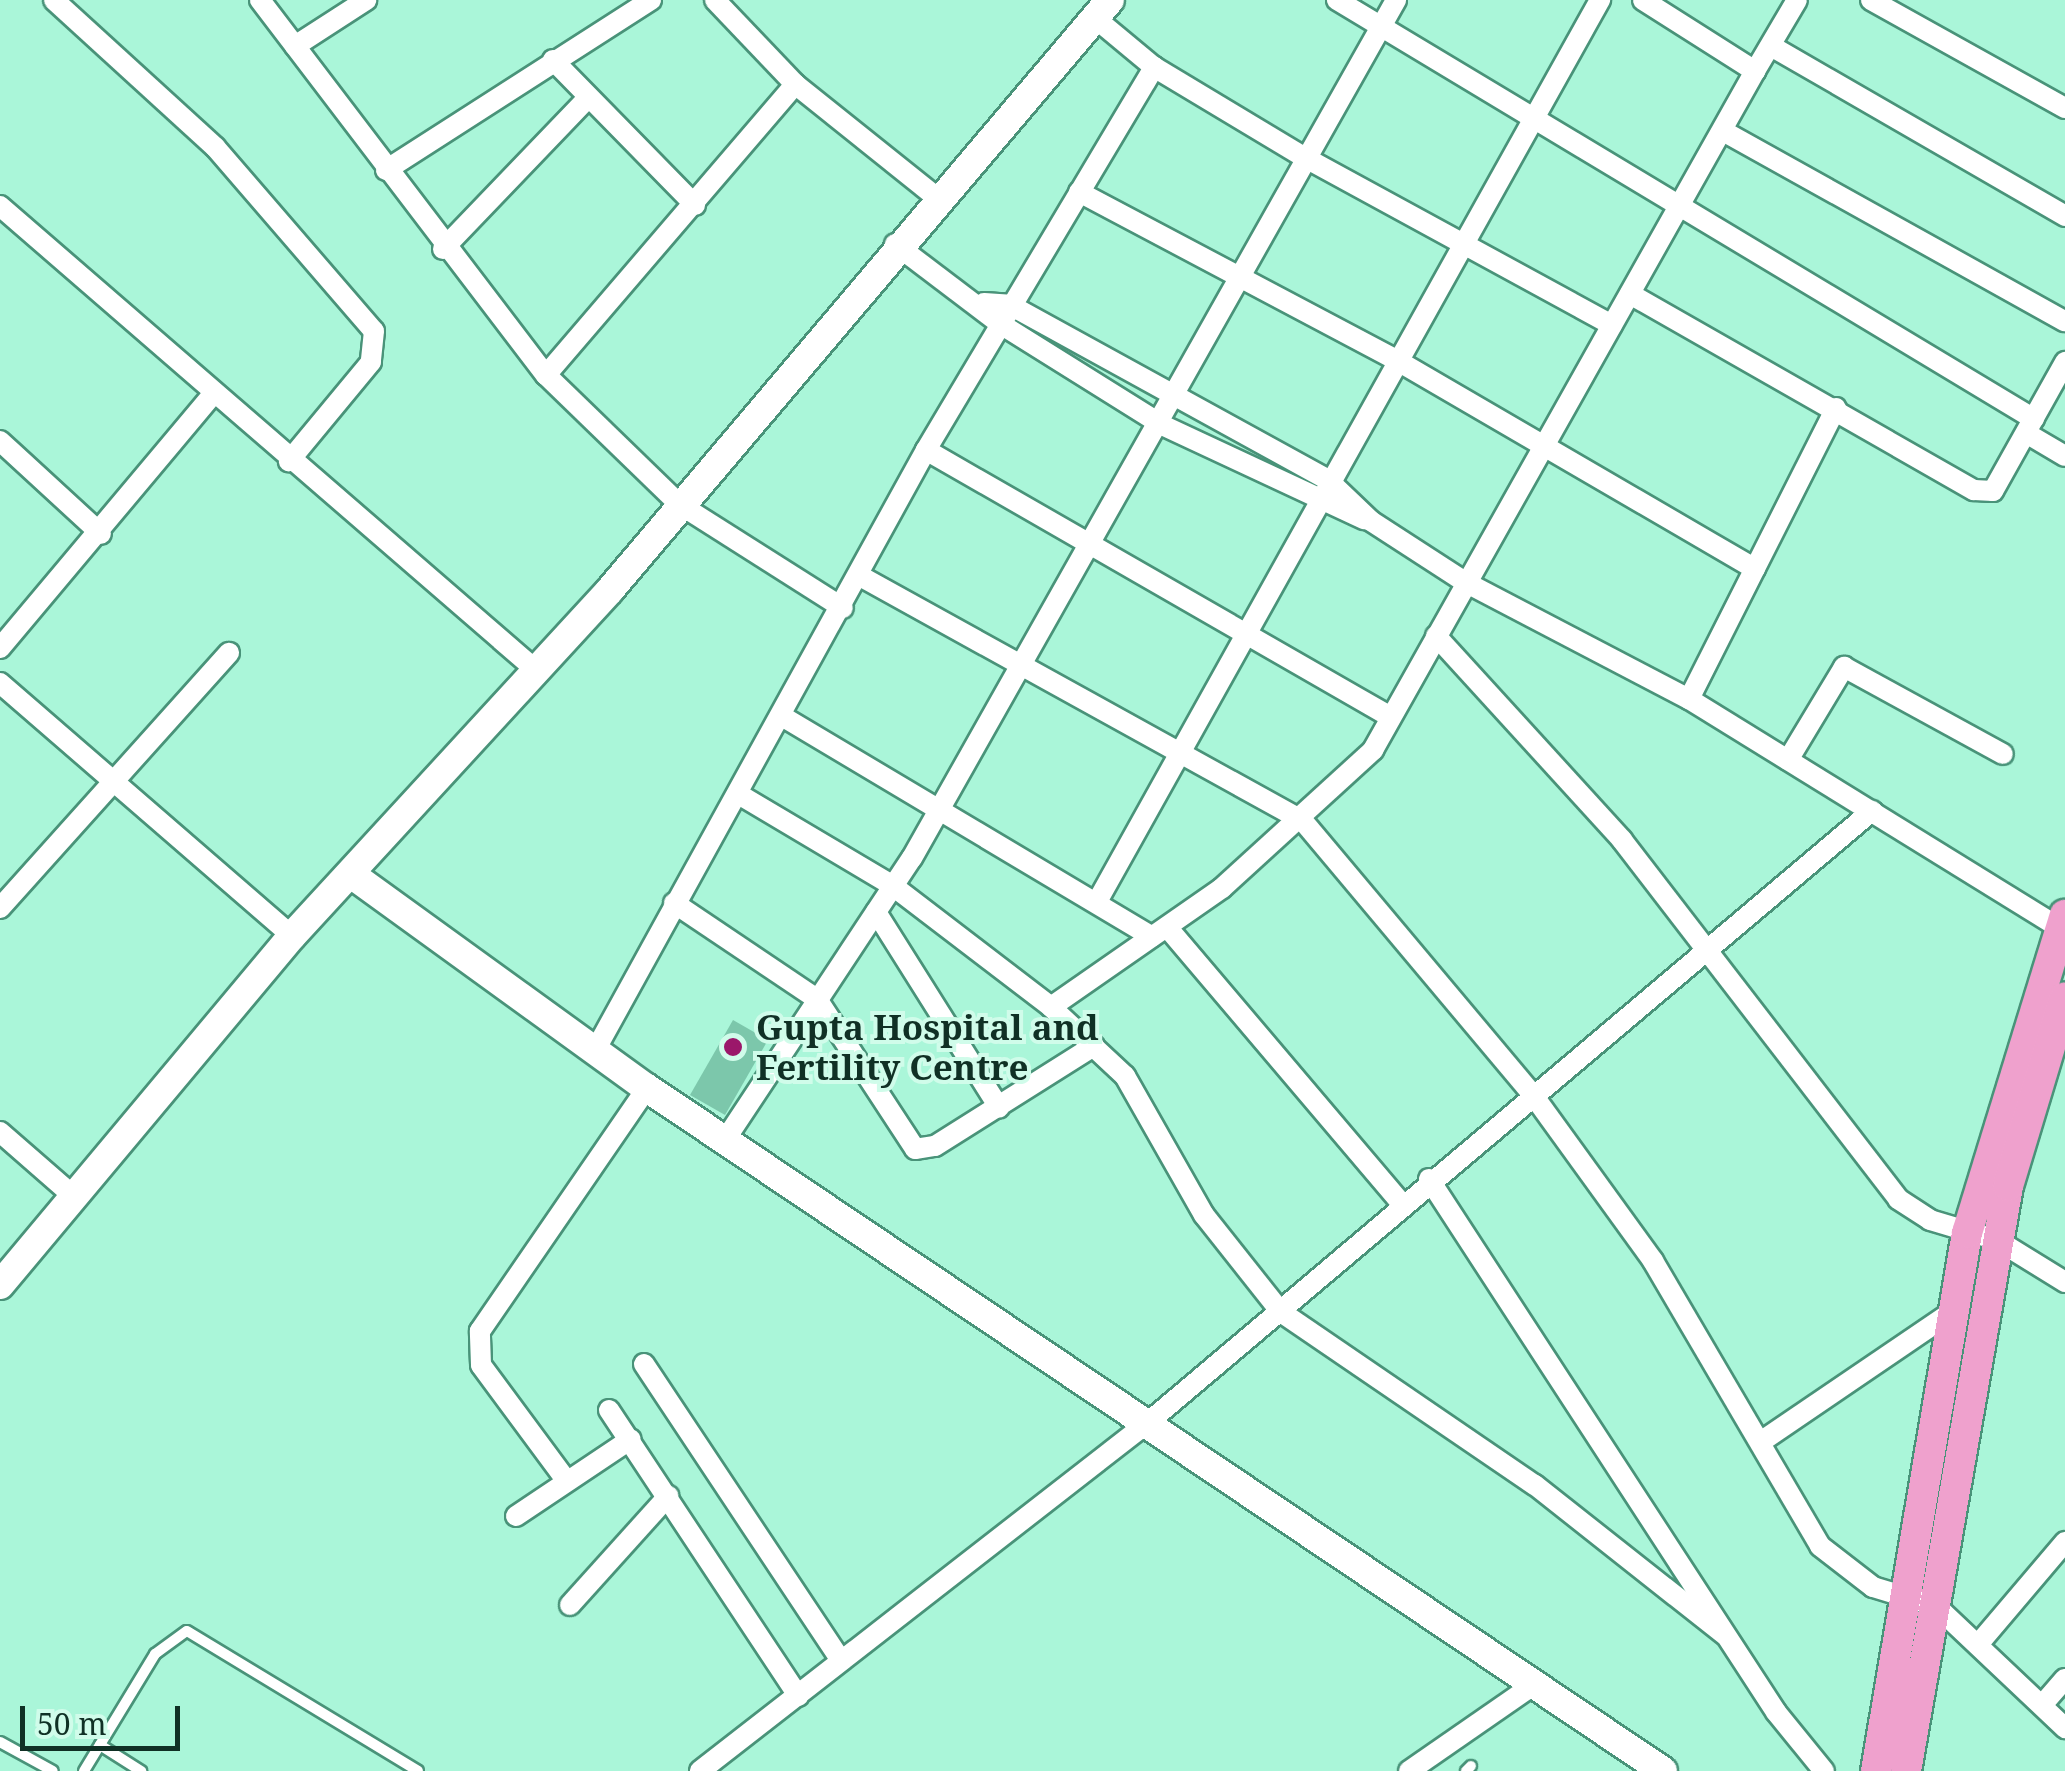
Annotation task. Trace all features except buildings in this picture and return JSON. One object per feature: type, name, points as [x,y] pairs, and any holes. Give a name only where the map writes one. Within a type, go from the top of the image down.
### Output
[{"type":"main road","points":[[1876,1771],[1967,1233],[2063,925]]},
{"type":"main road","points":[[1906,1771],[1998,1240],[2065,997]]},
{"type":"street","points":[[54,0],[216,147],[374,331],[371,362],[289,461]]},
{"type":"street","points":[[260,0],[444,249],[546,374],[680,504],[843,608]]},
{"type":"street","points":[[295,46],[366,0]]},
{"type":"street","points":[[386,170],[651,0]]},
{"type":"street","points":[[715,0],[795,84],[935,196]]},
{"type":"street","points":[[1337,0],[1682,203],[2030,426],[2065,456]]},
{"type":"street","points":[[725,1140],[893,886],[1088,540],[1162,425],[1302,156],[1396,0]]},
{"type":"street","points":[[1098,900],[1173,752],[1312,502],[1468,242],[1600,0]]},
{"type":"street","points":[[1642,0],[1755,71]]},
{"type":"street","points":[[1051,1007],[1159,932],[1302,821],[1349,779],[1436,636],[1796,0]]},
{"type":"street","points":[[1871,0],[2065,108]]},
{"type":"street","points":[[0,1286],[70,1193],[292,936],[355,877],[538,672],[935,196],[1102,9],[1154,67],[1302,156],[1468,242],[1612,325]]},
{"type":"street","points":[[1771,46],[2065,216]]},
{"type":"street","points":[[553,60],[695,205]]},
{"type":"street","points":[[597,1047],[674,903],[784,718],[926,450],[1154,67]]},
{"type":"street","points":[[546,374],[795,84]]},
{"type":"street","points":[[444,249],[587,99]]},
{"type":"street","points":[[1723,131],[2065,321]]},
{"type":"street","points":[[1079,192],[1238,280],[1398,361],[1541,449],[1754,569]]},
{"type":"street","points":[[0,206],[289,461],[538,672]]},
{"type":"street","points":[[895,244],[1004,314],[1178,394],[1328,480],[1371,521],[1465,582],[1688,700],[2063,925]]},
{"type":"street","points":[[1630,294],[1974,490],[1993,491],[2065,362]]},
{"type":"street","points":[[1004,314],[1162,425],[1312,502],[1371,521]]},
{"type":"street","points":[[0,648],[101,534],[213,394]]},
{"type":"street","points":[[1688,700],[1836,408]]},
{"type":"street","points":[[0,441],[101,534]]},
{"type":"street","points":[[926,450],[1244,629],[1389,716]]},
{"type":"street","points":[[860,576],[1015,667],[1302,821],[1533,1095],[1652,1261],[1762,1441],[1820,1546],[1846,1571],[1936,1606],[1981,1641],[2065,1728]]},
{"type":"street","points":[[1436,636],[1562,768],[1898,1199],[1967,1233],[1998,1240],[2063,1276]]},
{"type":"street","points":[[0,908],[229,653]]},
{"type":"street","points":[[1788,760],[1844,667],[2003,754]]},
{"type":"street","points":[[0,683],[292,936]]},
{"type":"street","points":[[784,718],[1159,932],[1401,1203]]},
{"type":"street","points":[[740,795],[893,886],[1051,1007],[1094,1046],[1153,1116],[1237,1264],[1281,1312],[1534,1486],[1725,1635]]},
{"type":"street","points":[[700,1771],[1151,1420],[1281,1312],[1429,1179],[1872,811]]},
{"type":"street","points":[[355,877],[597,1047],[647,1088],[1151,1420],[1529,1688],[1663,1771]]},
{"type":"street","points":[[674,903],[818,999],[915,1149],[999,1107],[1094,1046]]},
{"type":"street","points":[[876,912],[999,1107]]},
{"type":"street","points":[[566,1480],[482,1365],[480,1330],[647,1088]]},
{"type":"street","points":[[0,1132],[70,1193]]},
{"type":"street","points":[[1429,1179],[1725,1635],[1824,1771]]},
{"type":"street","points":[[1762,1441],[1990,1287]]},
{"type":"street","points":[[644,1364],[842,1662]]},
{"type":"street","points":[[609,1410],[798,1696]]},
{"type":"street","points":[[516,1516],[631,1439]]},
{"type":"street","points":[[570,1605],[668,1496]]},
{"type":"street","points":[[1981,1641],[2065,1542]]},
{"type":"street","points":[[2043,1704],[2065,1679]]},
{"type":"street","points":[[1409,1771],[1529,1688]]},
{"type":"lane","points":[[84,1771],[155,1654],[187,1631],[418,1771]]},
{"type":"lane","points":[[0,1742],[54,1771]]},
{"type":"lane","points":[[100,1744],[141,1771]]},
{"type":"place","name":"Gupta Hospital and Fertility Centre","points":[[733,1047]]}]
